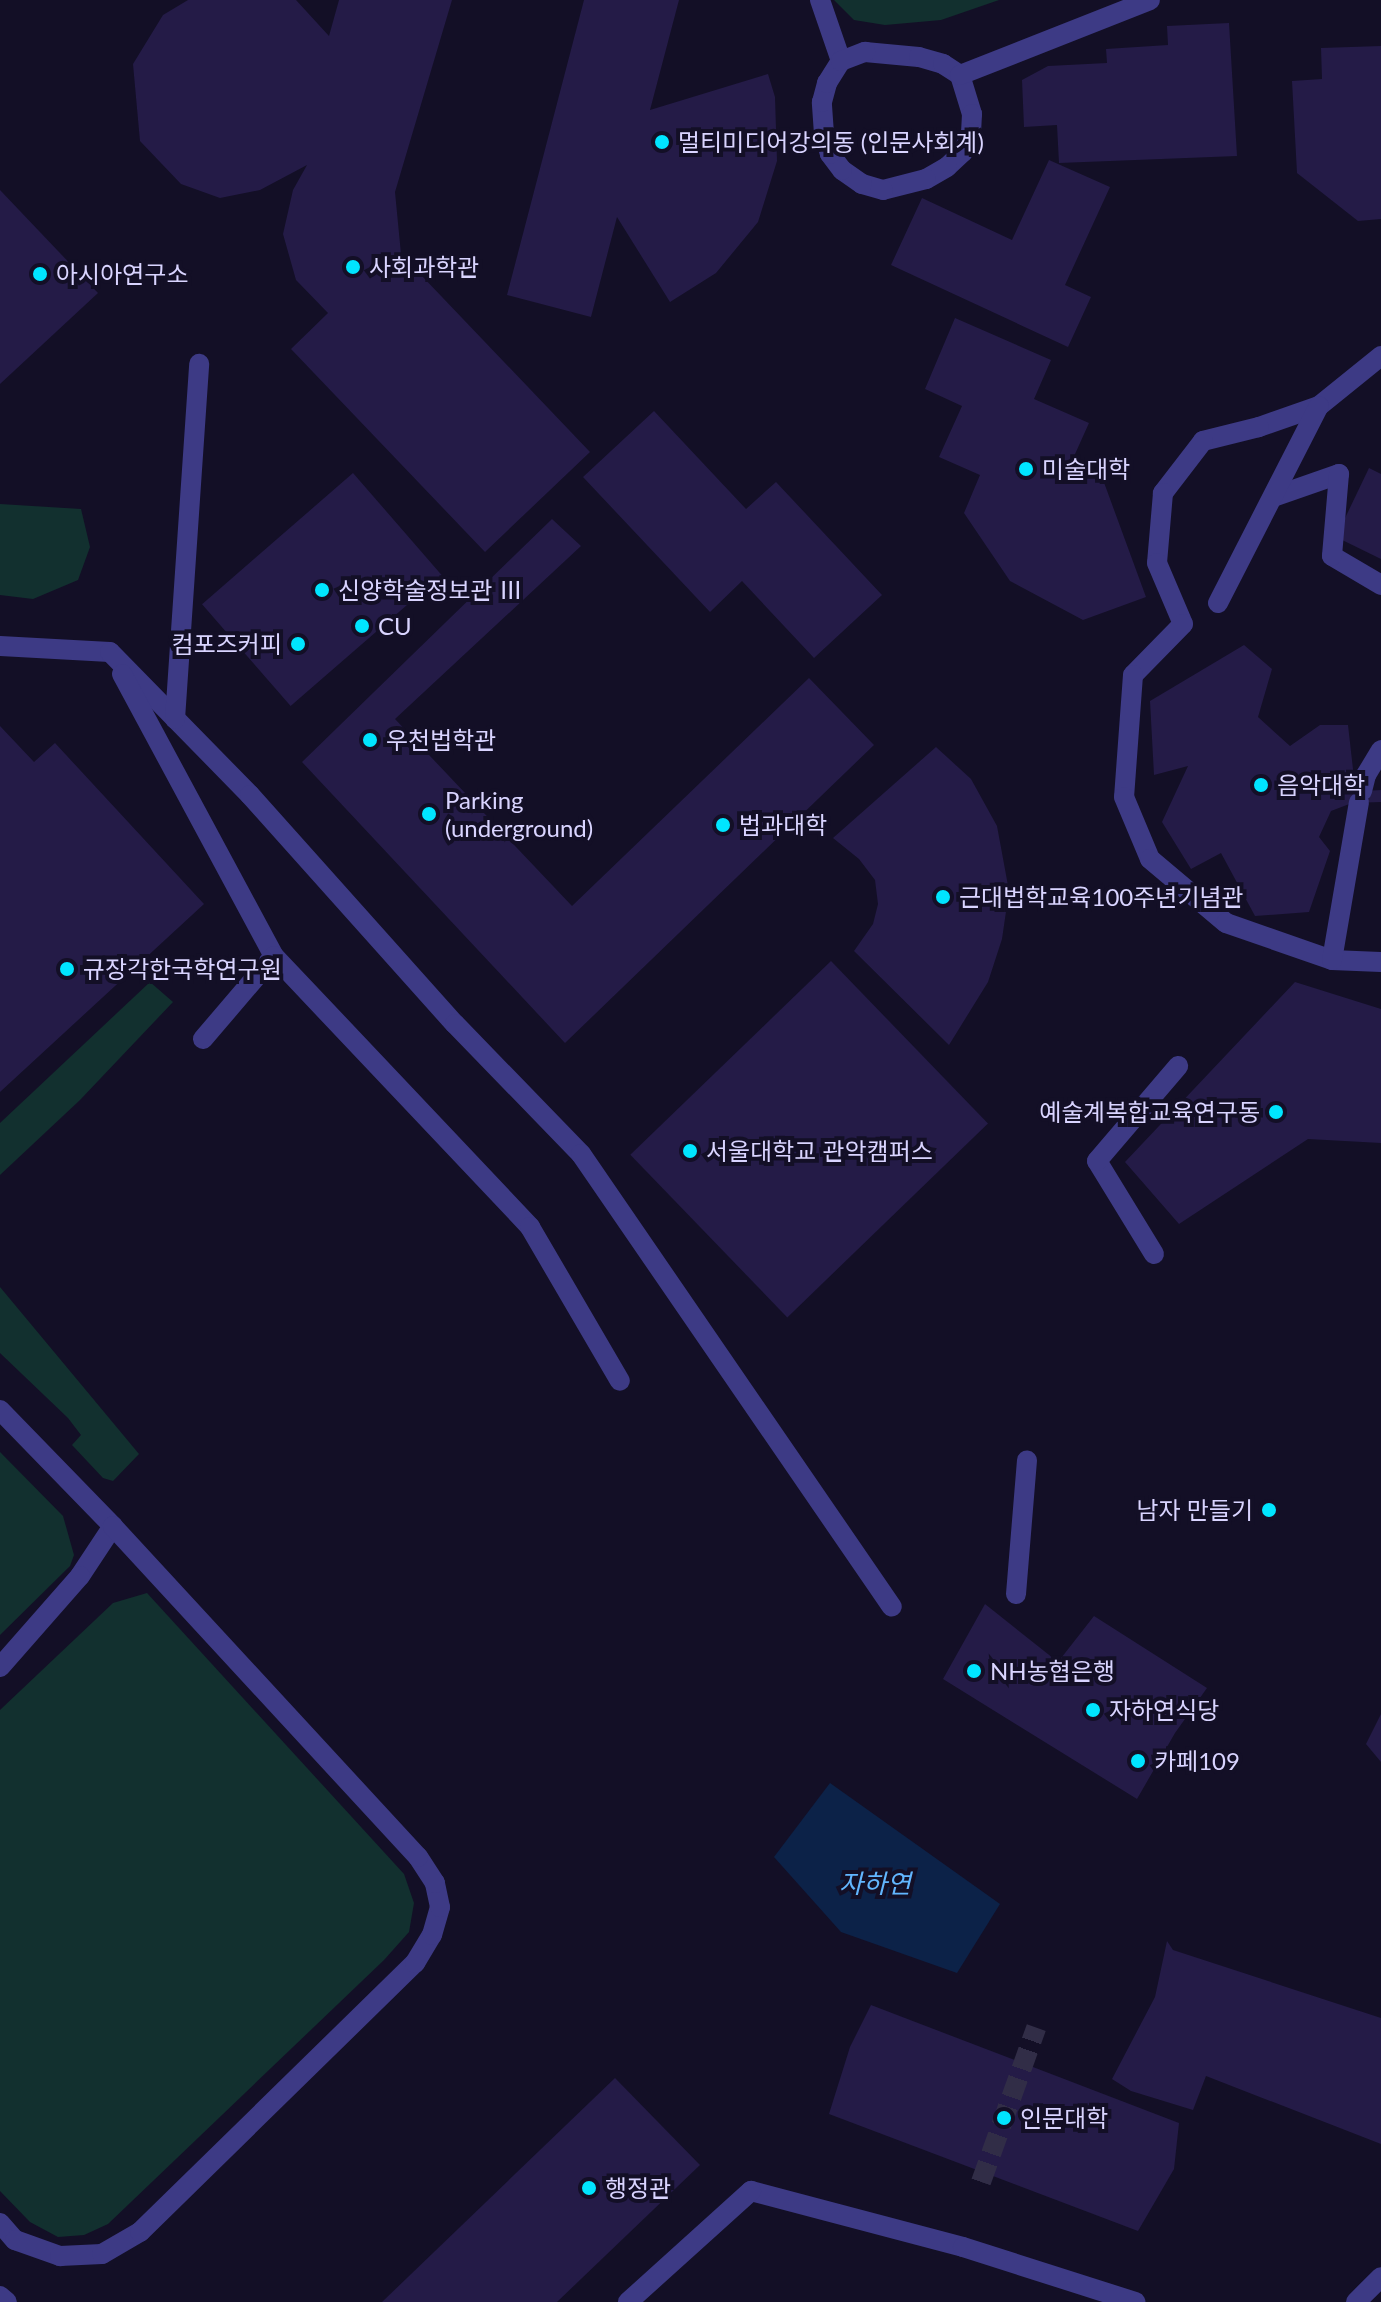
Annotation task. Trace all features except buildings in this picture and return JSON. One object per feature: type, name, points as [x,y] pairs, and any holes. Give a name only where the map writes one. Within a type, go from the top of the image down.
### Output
[{"type":"street","points":[[820,0],[841,61]]},
{"type":"street","points":[[960,75],[1150,0]]},
{"type":"street","points":[[865,52],[906,55],[943,64],[960,75],[972,114],[971,133],[963,152],[926,179],[883,190],[862,184],[842,170],[830,154],[824,134],[822,102],[827,83],[841,61],[865,52]]},
{"type":"street","points":[[1381,356],[1319,406],[1203,441],[1163,493],[1157,563],[1183,624],[1133,675],[1124,797],[1150,859],[1226,923],[1332,960],[1381,962]]},
{"type":"street","points":[[175,719],[199,364]]},
{"type":"street","points":[[1218,603],[1319,406]]},
{"type":"street","points":[[1273,497],[1339,474],[1332,556],[1381,585]]},
{"type":"street","points":[[0,646],[110,652],[250,795],[455,1024],[581,1154],[892,1607]]},
{"type":"street","points":[[110,652],[274,956],[530,1227],[620,1381]]},
{"type":"street","points":[[1332,960],[1360,797],[1366,775],[1381,750]]},
{"type":"street","points":[[203,1039],[274,956]]},
{"type":"street","points":[[1154,1254],[1097,1161],[1178,1066]]},
{"type":"street","points":[[0,1410],[113,1526],[418,1857],[435,1883],[440,1907],[432,1935],[415,1963],[140,2232],[102,2254],[60,2256],[15,2240],[0,2223]]},
{"type":"street","points":[[1016,1594],[1027,1460]]},
{"type":"street","points":[[0,1667],[80,1576],[113,1526]]},
{"type":"street","points":[[628,2302],[751,2191],[963,2247],[1135,2302]]},
{"type":"street","points":[[1356,2302],[1381,2277]]},
{"type":"street","points":[[0,2296],[7,2302]]},
{"type":"green space","points":[[834,0],[999,0],[941,20],[885,25],[854,20]]},
{"type":"green space","points":[[0,504],[81,509],[90,547],[78,580],[33,599],[0,595]]},
{"type":"green space","points":[[150,982],[173,1002],[80,1100],[0,1175],[0,1123]]},
{"type":"green space","points":[[0,1287],[139,1454],[113,1481],[103,1478],[72,1445],[81,1435],[68,1418],[0,1353]]},
{"type":"green space","points":[[0,1452],[63,1516],[74,1555],[70,1566],[0,1635]]},
{"type":"green space","points":[[147,1593],[404,1874],[414,1903],[409,1932],[384,1960],[108,2224],[84,2235],[58,2237],[30,2222],[0,2191],[0,1710],[113,1603]]},
{"type":"water","name":"자하연","points":[[830,1783],[1000,1904],[957,1973],[841,1932],[774,1857]]},
{"type":"tunnel","points":[[981,2182],[1036,2028]]},
{"type":"place","name":"멀티미디어강의동 (인문사회계)","points":[[662,142]]},
{"type":"place","name":"사회과학관","points":[[353,267]]},
{"type":"place","name":"아시아연구소","points":[[40,274]]},
{"type":"place","name":"미술대학","points":[[1026,469]]},
{"type":"place","name":"신양학술정보관 Ⅲ","points":[[322,590]]},
{"type":"place","name":"CU","points":[[362,626]]},
{"type":"place","name":"컴포즈커피","points":[[298,644]]},
{"type":"place","name":"우천법학관","points":[[370,740]]},
{"type":"place","name":"음악대학","points":[[1261,785]]},
{"type":"place","name":"Parking (underground)","points":[[429,814]]},
{"type":"place","name":"법과대학","points":[[723,825]]},
{"type":"place","name":"근대법학교육100주년기념관","points":[[943,897]]},
{"type":"place","name":"규장각한국학연구원","points":[[67,969]]},
{"type":"place","name":"예술계복합교육연구동","points":[[1276,1112]]},
{"type":"place","name":"서울대학교 관악캠퍼스","points":[[690,1151]]},
{"type":"place","name":"남자 만들기","points":[[1269,1510]]},
{"type":"place","name":"NH농협은행","points":[[974,1671]]},
{"type":"place","name":"자하연식당","points":[[1093,1710]]},
{"type":"place","name":"카페109","points":[[1138,1761]]},
{"type":"place","name":"인문대학","points":[[1004,2118]]},
{"type":"place","name":"행정관","points":[[589,2188]]}]
